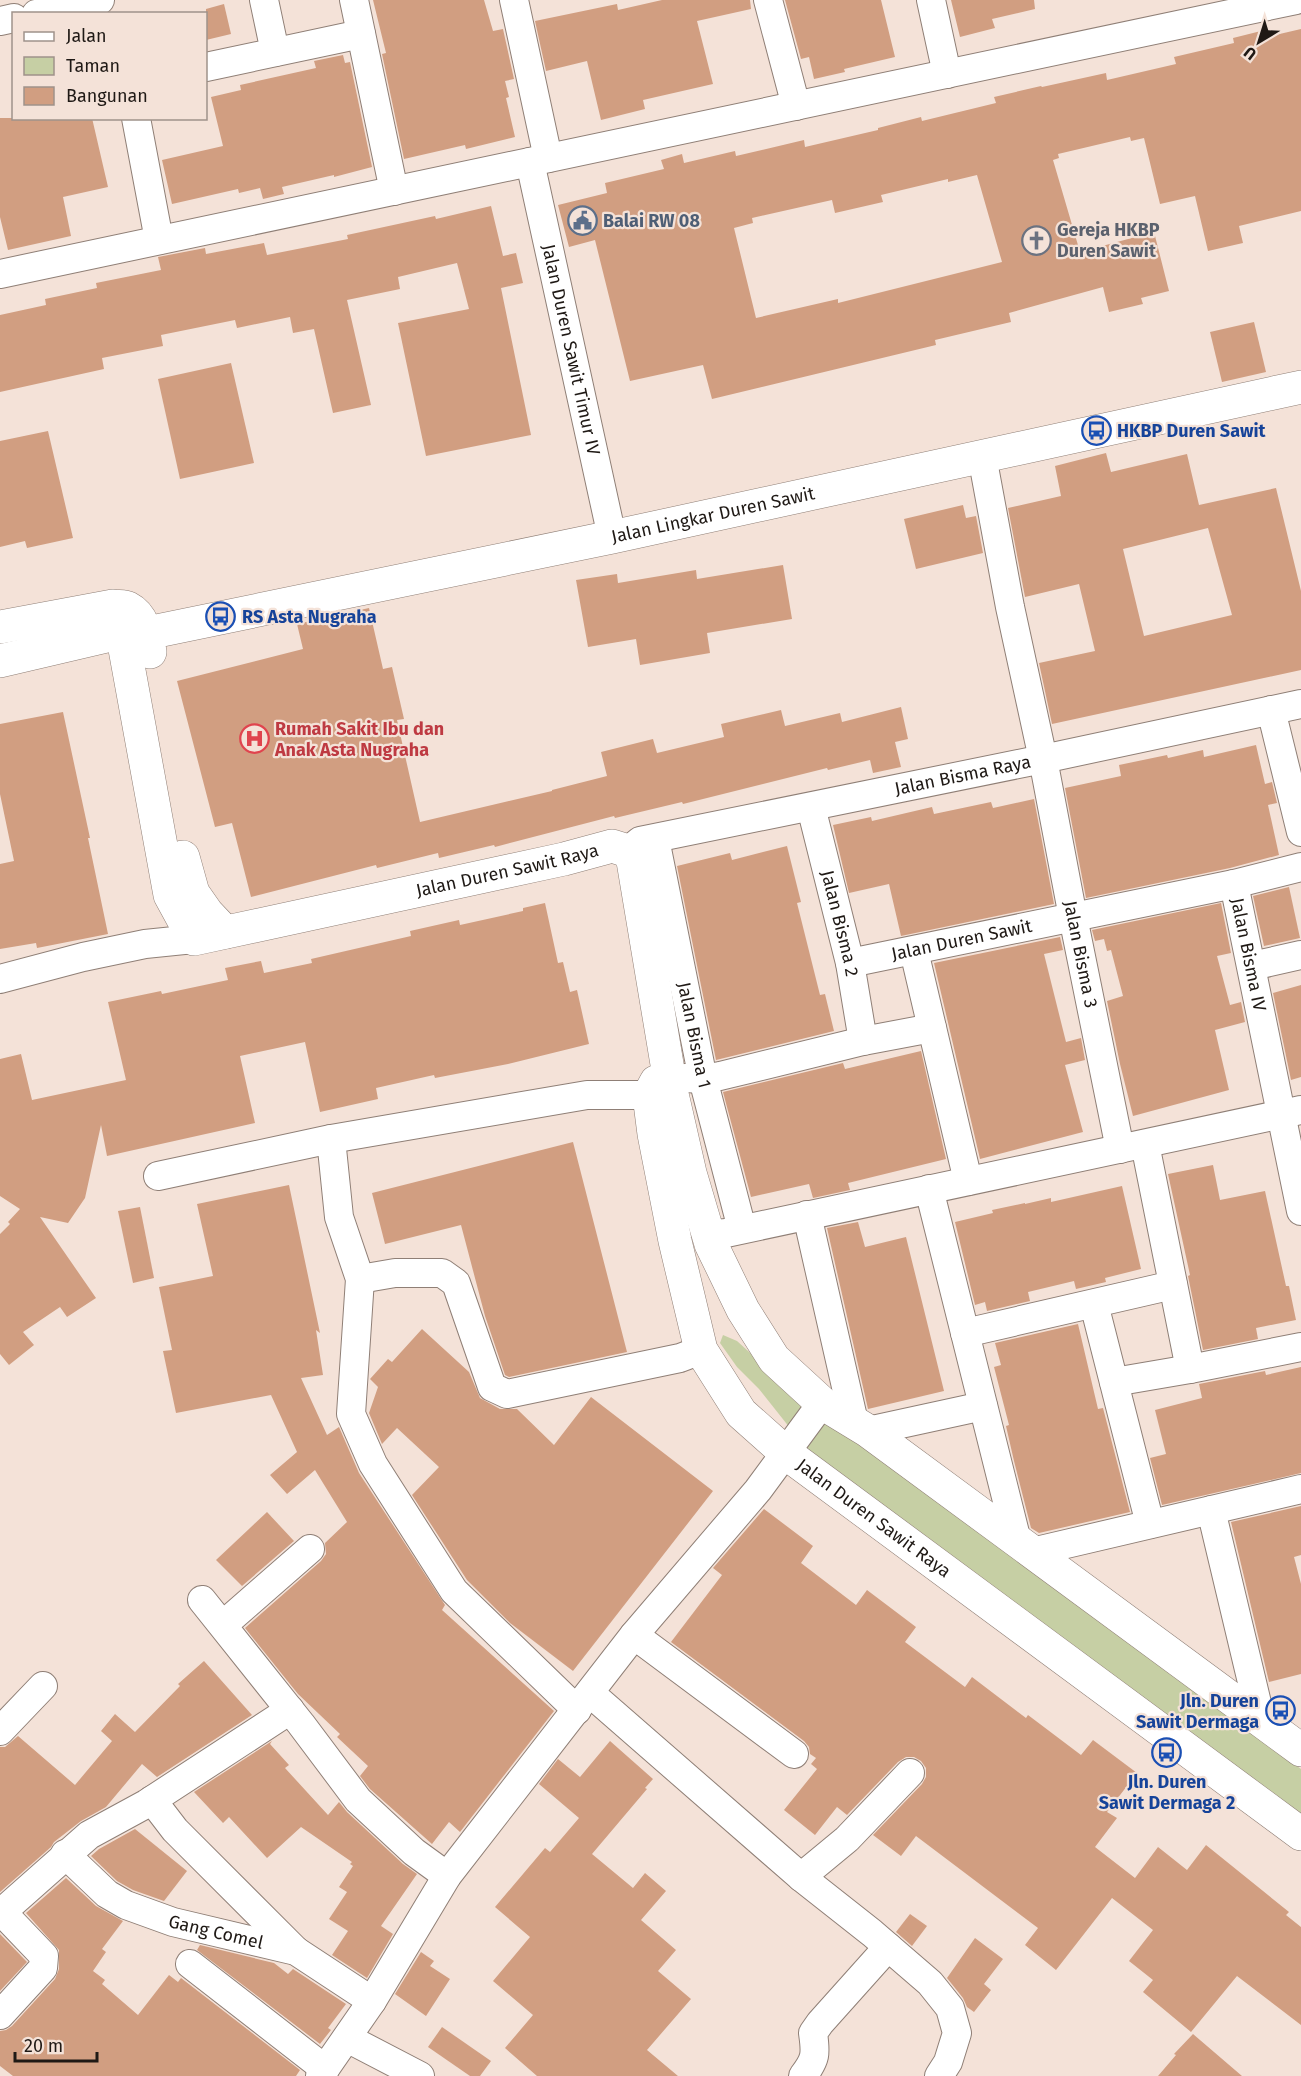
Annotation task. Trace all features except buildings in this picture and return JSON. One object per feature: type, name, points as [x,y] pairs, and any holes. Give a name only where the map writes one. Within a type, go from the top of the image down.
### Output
[{"type":"street","points":[[45,12],[100,0]]},
{"type":"street","points":[[264,0],[275,52]]},
{"type":"street","points":[[354,0],[394,191]]},
{"type":"street","name":"Jalan Duren Sawit Timur IV","points":[[514,0],[539,160],[612,537]]},
{"type":"street","points":[[768,0],[796,106]]},
{"type":"street","points":[[931,0],[947,74]]},
{"type":"street","points":[[1,268],[159,240],[1296,0]]},
{"type":"street","points":[[207,67],[361,34]]},
{"type":"street","points":[[136,120],[159,240]]},
{"type":"street","name":"Jalan Lingkar Duren Sawit","points":[[0,661],[111,635],[135,635],[612,537],[1301,387]]},
{"type":"street","name":"Jalan Bisma 3","points":[[982,456],[1073,917],[1132,1146],[1173,1285],[1190,1369]]},
{"type":"street","points":[[0,627],[113,606],[127,608],[137,616],[135,635],[179,843],[193,893],[207,913],[210,935],[145,944],[82,957],[0,979]]},
{"type":"street","name":"Jalan Bisma Raya","points":[[641,845],[1301,704]]},
{"type":"street","points":[[1271,710],[1301,832]]},
{"type":"street","name":"Jalan Bisma 2","points":[[811,807],[850,963],[863,1041]]},
{"type":"street","name":"Jalan Duren Sawit Raya","points":[[210,935],[564,859],[612,846],[641,845],[633,861],[659,1087],[654,1134],[675,1241],[701,1350],[741,1413],[786,1454],[1301,1834]]},
{"type":"street","name":"Jalan Bisma 1","points":[[641,845],[742,1229]]},
{"type":"street","points":[[1234,884],[1301,867]]},
{"type":"street","name":"Jalan Bisma IV","points":[[1073,917],[1234,884],[1252,966],[1291,1112],[1301,1211]]},
{"type":"street","name":"Jalan Duren Sawit","points":[[850,963],[1073,917]]},
{"type":"street","points":[[914,951],[968,1181]]},
{"type":"street","points":[[1252,966],[1301,955]]},
{"type":"street","points":[[158,1176],[331,1139],[587,1095],[659,1087],[704,1079],[863,1041],[932,1028]]},
{"type":"street","name":"Jalan Duren Sawit Raya","points":[[659,1087],[690,1173],[711,1244],[743,1311],[774,1359],[822,1403],[861,1426],[1024,1546],[1285,1732]]},
{"type":"street","points":[[708,1235],[1291,1112]]},
{"type":"street","points":[[331,1139],[339,1217],[360,1279],[351,1414],[373,1464],[454,1591],[584,1702],[930,1983],[950,2008],[957,2033],[948,2062],[939,2076]]},
{"type":"street","points":[[929,1189],[983,1406],[1024,1546],[1150,1524],[1301,1489]]},
{"type":"street","points":[[807,1215],[861,1426],[983,1406]]},
{"type":"street","points":[[360,1279],[395,1273],[442,1273],[456,1282],[492,1387],[507,1394],[680,1358],[701,1350]]},
{"type":"street","points":[[965,1334],[1173,1285]]},
{"type":"street","points":[[1094,1304],[1150,1524]]},
{"type":"street","points":[[1114,1382],[1301,1347]]},
{"type":"street","points":[[190,1964],[322,2073],[372,2001],[447,1876],[634,1635],[758,1490],[822,1403]]},
{"type":"street","points":[[1211,1510],[1285,1732]]},
{"type":"street","points":[[223,1625],[310,1549]]},
{"type":"street","points":[[202,1600],[358,1800],[414,1852],[447,1876]]},
{"type":"street","points":[[634,1635],[794,1754]]},
{"type":"street","points":[[0,1731],[42,1686]]},
{"type":"street","points":[[0,2015],[43,1968],[44,1956],[1,1911],[89,1835],[152,1800],[290,1710]]},
{"type":"street","points":[[801,1877],[847,1839],[910,1773]]},
{"type":"street","points":[[152,1800],[175,1830],[296,1951]]},
{"type":"street","name":"Gang Comel","points":[[65,1854],[107,1894],[126,1905],[173,1922],[296,1951],[372,2001]]},
{"type":"street","points":[[803,2076],[814,2062],[813,2033],[888,1947]]},
{"type":"street","points":[[347,2038],[420,2076]]},
{"type":"green space","points":[[723,1335],[737,1341],[790,1389],[1301,1769],[1301,1824],[828,1476],[759,1389],[737,1367],[720,1343]]},
{"type":"place","name":"Balai RW 08","points":[[582,221]]},
{"type":"place","name":"Gereja HKBP Duren Sawit","points":[[1036,240]]},
{"type":"place","name":"HKBP Duren Sawit","points":[[1096,431]]},
{"type":"place","name":"RS Asta Nugraha","points":[[221,617]]},
{"type":"place","name":"Rumah Sakit Ibu dan Anak Asta Nugraha","points":[[254,739]]},
{"type":"place","name":"Jln. Duren Sawit Dermaga","points":[[1280,1711]]},
{"type":"place","name":"Jln. Duren Sawit Dermaga 2","points":[[1167,1753]]}]
